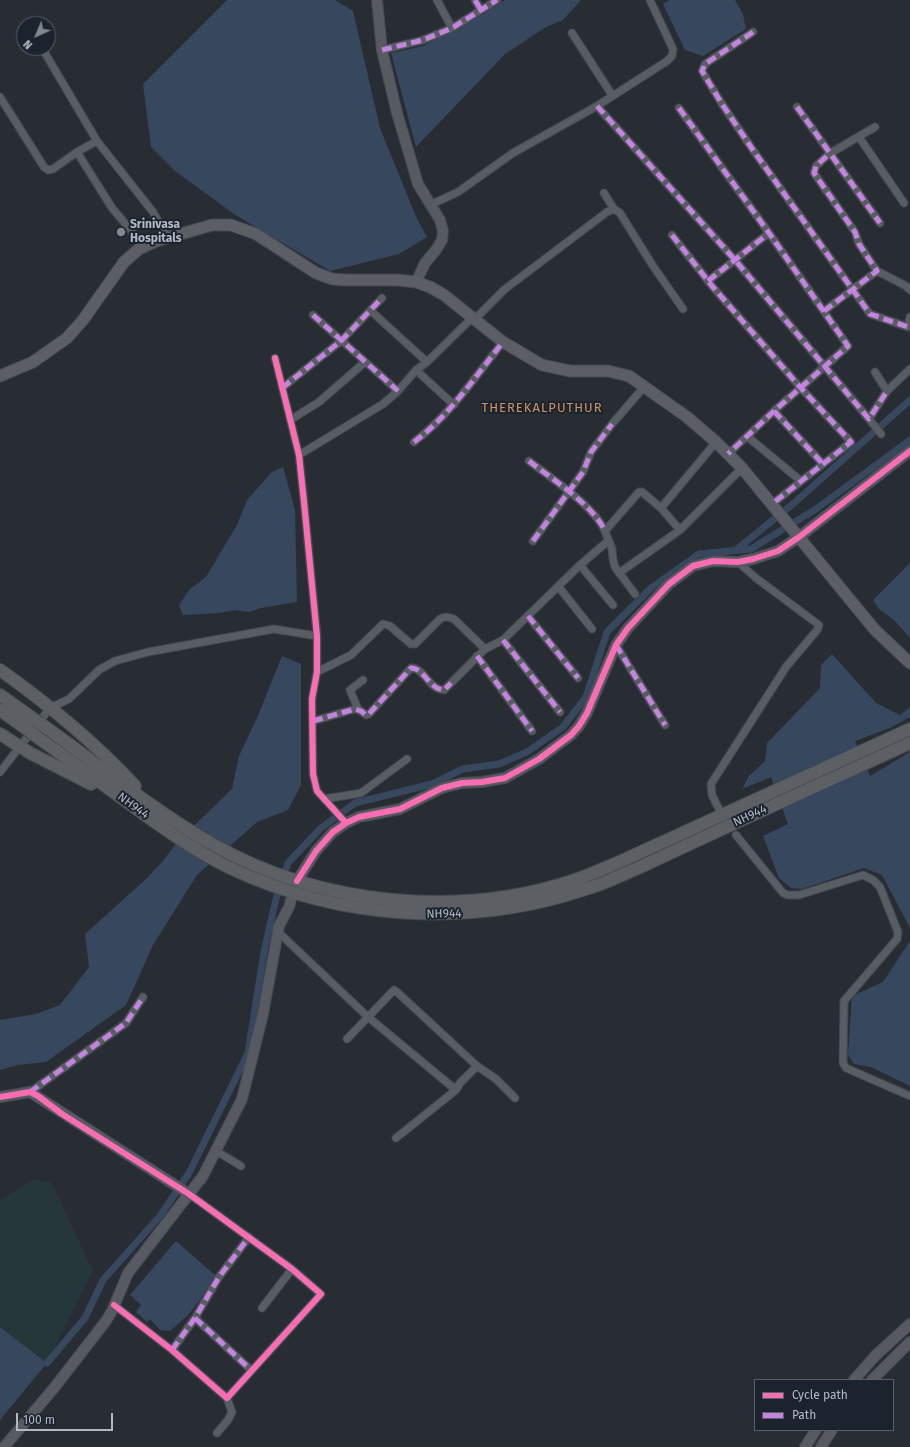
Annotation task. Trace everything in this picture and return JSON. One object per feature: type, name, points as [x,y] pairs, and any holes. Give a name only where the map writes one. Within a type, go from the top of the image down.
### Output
[{"type":"highway","points":[[0,670],[50,708],[83,736],[122,772],[153,806]]},
{"type":"highway","name":"NH944","points":[[0,695],[187,830],[228,853],[294,880],[354,895],[407,901],[455,902],[503,896],[575,880],[617,863],[910,729]]},
{"type":"highway","name":"NH944","points":[[0,710],[158,825],[191,847],[222,864],[273,886],[313,898],[355,907],[409,914],[452,914],[519,907],[561,897],[606,882],[910,743]]},
{"type":"highway","points":[[0,734],[19,747],[67,771],[138,810]]},
{"type":"main road","points":[[0,376],[33,362],[67,338],[83,320],[124,262],[139,249],[168,238],[212,225],[231,225],[256,234],[316,273],[332,279],[398,280],[416,282],[430,287],[444,295],[502,342],[542,365],[570,371],[608,371],[628,376],[687,418],[716,442],[742,468],[875,630],[910,663]]},
{"type":"street","points":[[377,0],[382,50],[397,113],[418,184],[430,206],[440,220],[443,232],[442,240],[426,263],[416,282]]},
{"type":"street","points":[[436,0],[452,28]]},
{"type":"street","points":[[475,0],[481,10]]},
{"type":"street","points":[[382,50],[423,40],[452,28],[497,0]]},
{"type":"street","points":[[430,206],[458,192],[513,153],[597,106],[667,61],[673,53],[673,50],[650,0]]},
{"type":"street","points":[[753,32],[705,64],[702,71],[748,143],[870,314],[908,327],[910,317]]},
{"type":"street","points":[[572,33],[612,95]]},
{"type":"street","points":[[47,56],[97,141],[154,212],[168,238]]},
{"type":"street","points":[[0,97],[3,106],[46,169],[53,169],[77,152],[97,141]]},
{"type":"street","points":[[597,106],[735,260],[881,434]]},
{"type":"street","points":[[797,107],[829,154],[880,223]]},
{"type":"street","points":[[679,108],[848,346],[728,454]]},
{"type":"street","points":[[875,127],[829,154],[816,166],[814,173],[856,232],[859,244],[877,271],[906,286],[910,290]]},
{"type":"street","points":[[859,137],[904,203]]},
{"type":"street","points":[[77,152],[112,208],[145,247]]},
{"type":"street","points":[[604,193],[614,209],[620,213],[683,309]]},
{"type":"street","points":[[298,455],[383,404],[398,392],[416,370],[427,362],[506,289],[607,212],[614,209]]},
{"type":"street","points":[[708,281],[769,233]]},
{"type":"street","points":[[672,235],[708,281],[800,388],[851,442],[801,481],[774,506]]},
{"type":"street","points":[[824,311],[877,271]]},
{"type":"street","points":[[282,388],[341,341],[382,298]]},
{"type":"street","points":[[371,311],[427,362]]},
{"type":"street","points":[[312,315],[398,392]]},
{"type":"street","points":[[414,442],[428,431],[454,405],[502,342]]},
{"type":"street","points":[[275,358],[298,455],[317,636],[317,672],[312,699],[313,774],[317,791],[343,820]]},
{"type":"street","points":[[290,420],[319,402],[365,362]]},
{"type":"street","points":[[869,419],[887,391],[910,369]]},
{"type":"street","points":[[416,370],[454,405]]},
{"type":"street","points":[[875,372],[887,391]]},
{"type":"street","points":[[533,541],[583,472],[591,452],[612,424],[644,387]]},
{"type":"street","points":[[774,411],[823,464]]},
{"type":"street","points":[[748,437],[801,481]]},
{"type":"street","points":[[661,508],[716,442]]},
{"type":"street","points":[[294,880],[343,820],[400,809],[442,788],[462,782],[482,782],[505,778],[539,759],[571,735],[579,726],[587,713],[616,645],[628,628],[669,584],[693,566],[713,561],[738,562],[778,551],[797,534],[910,451]]},
{"type":"street","points":[[529,461],[569,492],[593,512],[600,520],[612,549],[614,563],[619,573],[635,594]]},
{"type":"street","points":[[619,573],[680,530],[742,468]]},
{"type":"street","points":[[605,531],[638,492],[642,492],[661,508],[680,530]]},
{"type":"street","points":[[363,680],[350,690],[358,710],[366,715],[369,714],[411,668],[415,668],[419,671],[434,687],[444,690],[477,656],[485,649],[503,640],[580,565],[608,541]]},
{"type":"street","points":[[722,815],[712,795],[711,784],[786,667],[818,629],[819,625],[756,578],[738,562]]},
{"type":"street","points":[[580,565],[613,605]]},
{"type":"street","points":[[558,586],[592,629]]},
{"type":"street","points":[[528,616],[578,678]]},
{"type":"street","points":[[317,672],[351,655],[382,624],[390,626],[411,644],[415,644],[440,619],[448,617],[454,619],[485,649]]},
{"type":"street","points":[[0,772],[50,708],[69,699],[99,670],[115,661],[148,652],[274,629],[317,636]]},
{"type":"street","points":[[503,640],[560,712]]},
{"type":"street","points":[[616,645],[665,725]]},
{"type":"street","points":[[477,656],[532,731]]},
{"type":"street","points":[[313,721],[358,710]]},
{"type":"street","points":[[324,799],[361,793],[407,758]]},
{"type":"street","points":[[736,835],[783,893],[788,895],[799,895],[863,875],[873,880],[880,887],[898,932],[897,939],[844,1000],[843,1063],[846,1068],[910,1096]]},
{"type":"street","points":[[4,1447],[54,1388],[106,1321],[128,1273],[187,1192],[203,1176],[216,1151],[242,1099],[263,1014],[277,931],[289,907],[290,891]]},
{"type":"street","points":[[277,931],[368,1017],[456,1090]]},
{"type":"street","points":[[347,1039],[394,990],[398,992],[477,1066],[496,1079],[515,1098]]},
{"type":"street","points":[[0,1097],[30,1092],[126,1023],[143,997]]},
{"type":"street","points":[[396,1138],[456,1090],[460,1083],[477,1066]]},
{"type":"street","points":[[30,1092],[187,1192],[292,1269],[321,1294],[227,1398]]},
{"type":"street","points":[[216,1151],[241,1166]]},
{"type":"street","points":[[172,1350],[195,1318],[219,1277],[249,1237]]},
{"type":"street","points":[[262,1308],[292,1269]]},
{"type":"street","points":[[114,1305],[172,1350],[227,1398],[232,1412],[228,1420],[217,1433]]},
{"type":"street","points":[[195,1318],[251,1370]]},
{"type":"street","points":[[855,1379],[875,1356],[910,1324]]},
{"type":"street","points":[[873,1379],[910,1342]]},
{"type":"street","points":[[804,1447],[815,1431]]},
{"type":"street","points":[[820,1447],[831,1431]]},
{"type":"shaded area","points":[[33,1180],[51,1182],[93,1271],[47,1363],[0,1327],[0,1200]]},
{"type":"water","points":[[227,0],[335,0],[353,11],[380,128],[417,219],[427,237],[399,254],[330,271],[234,214],[175,171],[151,147],[143,84]]},
{"type":"water","points":[[505,0],[581,0],[563,20],[546,27],[505,54],[416,147],[391,53],[423,46],[483,14]]},
{"type":"water","points":[[670,0],[735,0],[743,14],[746,29],[703,56],[685,50],[663,4]]},
{"type":"water","points":[[283,467],[295,510],[297,602],[261,608],[249,612],[235,610],[219,613],[183,615],[179,605],[189,590],[206,577],[237,525],[247,500],[272,472]]},
{"type":"water","points":[[910,563],[910,638],[894,620],[879,609],[873,600]]},
{"type":"water","points":[[832,654],[876,703],[900,715],[910,707],[910,717],[890,728],[855,741],[870,776],[910,752],[910,928],[882,875],[864,868],[802,889],[791,888],[779,878],[763,836],[788,824],[771,777],[742,789],[749,776],[765,761],[767,743],[820,688],[821,665]]},
{"type":"water","points":[[282,656],[301,664],[301,785],[288,810],[257,822],[197,875],[153,945],[126,1005],[46,1062],[18,1065],[0,1070],[0,1020],[36,1014],[60,1005],[89,967],[85,934],[145,880],[162,862],[178,841],[232,789],[239,756],[257,718]]},
{"type":"water","points":[[910,941],[910,1086],[871,1067],[854,1064],[848,1055],[852,996],[883,982]]},
{"type":"water","points":[[176,1241],[216,1276],[214,1281],[189,1314],[170,1331],[160,1330],[150,1319],[147,1322],[136,1312],[141,1305],[130,1295]]},
{"type":"water","points":[[0,1327],[47,1363],[0,1420]]},
{"type":"waterway","points":[[736,550],[794,503],[910,400]]},
{"type":"waterway","points":[[47,1363],[85,1318],[103,1280],[160,1216],[189,1173],[248,1053],[264,952],[276,899],[288,863],[321,828],[355,803],[432,784],[463,769],[499,764],[527,752],[563,727],[586,697],[607,632],[651,588],[699,554],[751,549],[816,509],[910,440]]},
{"type":"marked path","points":[[475,0],[481,10]]},
{"type":"marked path","points":[[382,50],[423,40],[452,28],[497,0]]},
{"type":"marked path","points":[[753,32],[705,64],[702,71],[753,150],[870,314],[908,327]]},
{"type":"marked path","points":[[597,106],[735,260],[869,419],[887,391]]},
{"type":"marked path","points":[[797,107],[880,223]]},
{"type":"marked path","points":[[679,108],[848,346],[728,454]]},
{"type":"marked path","points":[[824,311],[877,271],[859,244],[855,232],[814,173],[816,166],[829,154]]},
{"type":"marked path","points":[[708,281],[769,233]]},
{"type":"marked path","points":[[672,235],[712,286],[800,387],[851,442],[772,504]]},
{"type":"marked path","points":[[282,388],[341,341],[382,298]]},
{"type":"marked path","points":[[313,315],[398,391]]},
{"type":"marked path","points":[[414,442],[451,408],[503,342]]},
{"type":"marked path","points":[[774,411],[823,464]]},
{"type":"marked path","points":[[533,541],[583,472],[591,452],[612,424]]},
{"type":"marked path","points":[[529,461],[582,502],[599,521],[605,531]]},
{"type":"marked path","points":[[528,616],[578,678]]},
{"type":"marked path","points":[[503,640],[560,712]]},
{"type":"marked path","points":[[616,645],[665,725]]},
{"type":"marked path","points":[[477,656],[532,731]]},
{"type":"marked path","points":[[313,721],[355,709],[366,715],[369,714],[411,668],[420,671],[430,683],[439,689],[444,690],[451,683]]},
{"type":"marked path","points":[[30,1092],[126,1023],[143,997]]},
{"type":"marked path","points":[[172,1350],[195,1318],[219,1277],[249,1237]]},
{"type":"marked path","points":[[195,1318],[251,1370]]},
{"type":"cycle path","points":[[275,358],[299,455],[317,636],[317,672],[312,699],[313,774],[317,791],[346,823]]},
{"type":"cycle path","points":[[297,881],[316,851],[333,832],[346,823],[359,817],[400,809],[442,788],[462,783],[482,782],[505,778],[539,759],[571,735],[579,726],[587,713],[616,645],[628,628],[669,584],[693,566],[713,561],[738,562],[778,551],[799,537],[910,451]]},
{"type":"cycle path","points":[[0,1097],[30,1092],[38,1096],[62,1114],[189,1194],[292,1269],[321,1294],[227,1398],[172,1350],[114,1305]]},
{"type":"place","name":"Srinivasa Hospitals","points":[[121,232]]},
{"type":"district","name":"THEREKALPUTHUR","points":[[542,408]]}]
